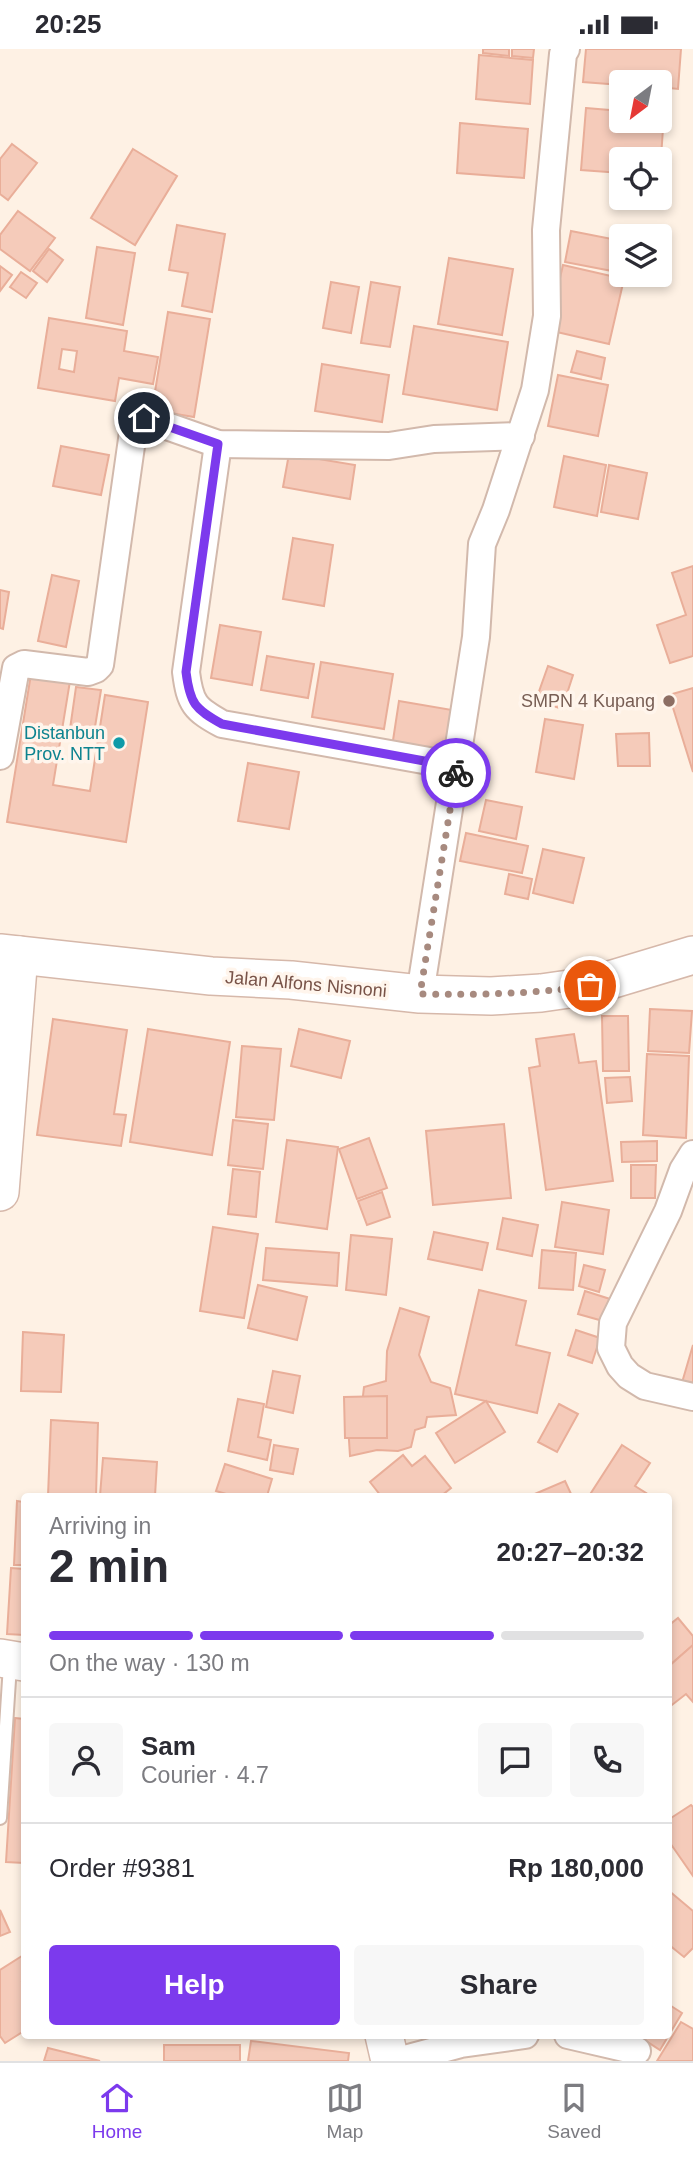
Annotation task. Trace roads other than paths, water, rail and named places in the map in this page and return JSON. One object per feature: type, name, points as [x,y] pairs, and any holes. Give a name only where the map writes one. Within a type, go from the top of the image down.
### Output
[{"type":"main road","name":"Jalan Alfons Nisnoni","points":[[10,954],[211,976],[291,980],[420,994],[491,996],[590,986],[693,955]]},
{"type":"main road","points":[[0,1192],[10,954]]},
{"type":"main road","points":[[385,2039],[390,2061]]},
{"type":"street","points":[[420,994],[476,637],[482,544],[496,510],[535,390],[547,316],[546,230],[563,54],[566,49]]},
{"type":"street","points":[[0,756],[16,668],[24,664],[88,672],[100,665],[134,425],[144,418],[218,444],[389,446],[434,439],[521,436]]},
{"type":"street","points":[[218,444],[186,672],[189,696],[202,713],[222,724],[457,767]]},
{"type":"street","points":[[693,1154],[683,1170],[667,1211],[613,1323],[611,1348],[620,1366],[629,1376],[645,1386],[693,1398]]},
{"type":"street","points":[[397,2061],[461,2044],[497,2039]]},
{"type":"street","points":[[585,2039],[637,2051]]},
{"type":"lane","points":[[0,1818],[12,1660]]},
{"type":"place","name":"SMPN 4 Kupang","points":[[669,701]]},
{"type":"place","name":"Distanbun Prov. NTT","points":[[119,743]]}]
